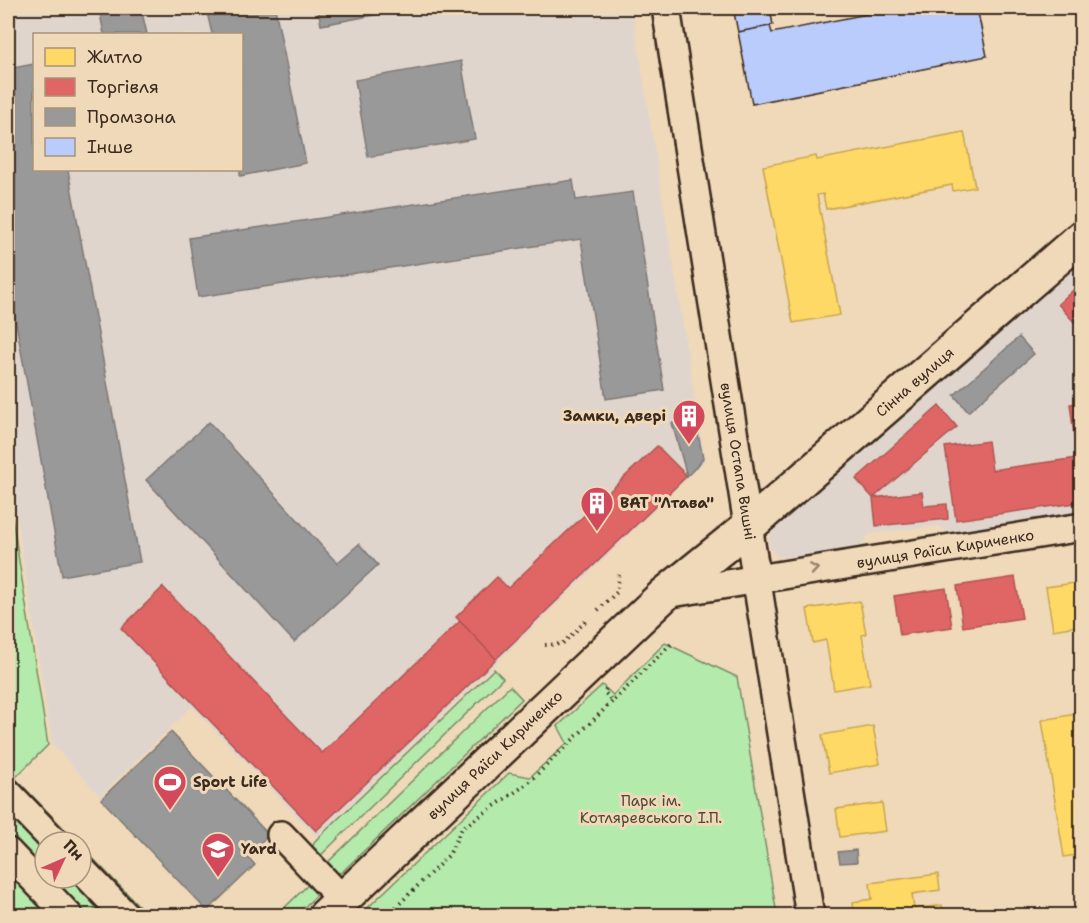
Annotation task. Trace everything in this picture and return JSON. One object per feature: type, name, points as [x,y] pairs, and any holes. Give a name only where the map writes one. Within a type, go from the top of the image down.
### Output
[{"type":"main road","name":"Сінна вулиця","points":[[749,526],[1082,237]]},
{"type":"main road","name":"вулиця Раїси Кириченко","points":[[334,907],[665,594],[749,526]]},
{"type":"street","name":"вулиця Остапа Вишні","points":[[666,8],[810,915]]},
{"type":"street","name":"вулиця Раїси Кириченко","points":[[665,594],[1082,527]]},
{"type":"street","points":[[8,793],[43,830]]},
{"type":"street","points":[[281,836],[334,907]]},
{"type":"street","points":[[8,852],[69,915]]},
{"type":"street","points":[[93,881],[126,915]]},
{"type":"path","points":[[598,610],[617,592],[619,573]]},
{"type":"path","points":[[545,645],[562,644],[587,620]]},
{"type":"path","points":[[387,915],[449,855],[462,828],[527,784],[673,642]]},
{"type":"path","points":[[608,688],[604,692],[613,701]]},
{"type":"shaded area","points":[[8,8],[632,8],[705,461],[317,837],[192,707],[100,796],[52,744],[8,463]]},
{"type":"shaded area","points":[[1081,258],[1081,517],[952,537],[940,526],[869,534],[859,551],[798,560],[778,557],[770,549],[768,539],[777,523]]},
{"type":"green space","points":[[8,491],[48,745],[15,778],[65,830],[33,830],[33,890],[93,890],[93,858],[148,915],[8,915]]},
{"type":"green space","name":"Парк ім. Котляревського І.П.","points":[[665,643],[737,677],[777,915],[360,915],[509,773],[530,777],[567,743],[558,726],[602,685],[613,695]]},
{"type":"green space","points":[[494,669],[503,678],[316,860],[312,848],[315,841]]},
{"type":"green space","points":[[510,686],[522,699],[342,872],[335,875],[323,867]]},
{"type":"green space","points":[[314,879],[319,893],[296,915],[276,916]]},
{"type":"building: Житло","points":[[964,132],[975,187],[953,191],[952,185],[826,209],[823,194],[817,195],[840,315],[793,323],[763,166],[816,156],[817,160]]},
{"type":"building: Житло","points":[[1082,582],[1082,625],[1053,630],[1046,587]]},
{"type":"building: Житло","points":[[860,601],[866,634],[862,635],[870,684],[834,690],[826,640],[813,643],[807,609]]},
{"type":"building: Житло","points":[[1082,713],[1082,854],[1064,857],[1042,720]]},
{"type":"building: Житло","points":[[873,726],[880,764],[829,773],[822,735]]},
{"type":"building: Житло","points":[[882,803],[886,831],[840,837],[836,809]]},
{"type":"building: Житло","points":[[938,874],[940,890],[912,894],[914,909],[942,905],[944,916],[874,916],[873,910],[854,913],[853,902],[872,899],[870,883]]},
{"type":"building: Торгівля","points":[[1082,282],[1082,315],[1074,322],[1058,304]]},
{"type":"building: Торгівля","points":[[1082,402],[1082,502],[956,520],[945,447],[988,441],[992,470],[1077,458],[1070,404]]},
{"type":"building: Торгівля","points":[[939,406],[957,427],[873,498],[856,479]]},
{"type":"building: Торгівля","name":"ВАТ \"Лтава\"","points":[[657,446],[687,476],[496,659],[456,617],[497,577],[508,588]]},
{"type":"building: Торгівля","points":[[922,492],[924,506],[947,504],[948,519],[876,526],[873,498]]},
{"type":"building: Торгівля","points":[[1015,577],[1022,618],[963,627],[957,586]]},
{"type":"building: Торгівля","points":[[163,587],[322,753],[460,621],[496,659],[316,831],[121,628]]},
{"type":"building: Торгівля","points":[[946,588],[952,627],[900,635],[894,596]]},
{"type":"building: Промзона","points":[[99,8],[141,8],[147,33],[104,33]]},
{"type":"building: Промзона","points":[[206,8],[275,8],[306,163],[240,176],[240,171],[243,171],[243,33],[212,33]]},
{"type":"building: Промзона","points":[[318,8],[412,8],[321,25]]},
{"type":"building: Промзона","points":[[461,61],[475,139],[368,157],[355,80]]},
{"type":"building: Промзона","points":[[33,64],[33,171],[68,171],[140,562],[62,576],[8,279],[8,69]]},
{"type":"building: Промзона","points":[[573,180],[576,200],[633,192],[664,390],[606,399],[581,239],[198,297],[189,238]]},
{"type":"building: Промзона","points":[[1019,337],[1034,354],[968,412],[954,395]]},
{"type":"building: Промзона","name":"Замки, двері","points":[[689,421],[697,429],[703,458],[687,476],[672,423]]},
{"type":"building: Промзона","points":[[209,422],[337,563],[359,544],[378,565],[294,642],[146,480]]},
{"type":"building: Промзона","points":[[171,732],[269,835],[247,856],[255,865],[207,911],[101,799]]},
{"type":"building: Промзона","points":[[856,850],[857,862],[840,863],[838,852]]},
{"type":"building: Інше","points":[[733,8],[770,8],[773,25],[738,32]]},
{"type":"building: Інше","points":[[897,8],[977,8],[987,56],[752,104],[738,32],[770,26],[772,33]]},
{"type":"place","name":"Замки, двері","points":[[689,445]]},
{"type":"place","name":"ВАТ \"Лтава\"","points":[[597,532]]},
{"type":"place","name":"Sport Life","points":[[170,811]]},
{"type":"place","name":"Yard","points":[[218,878]]}]
